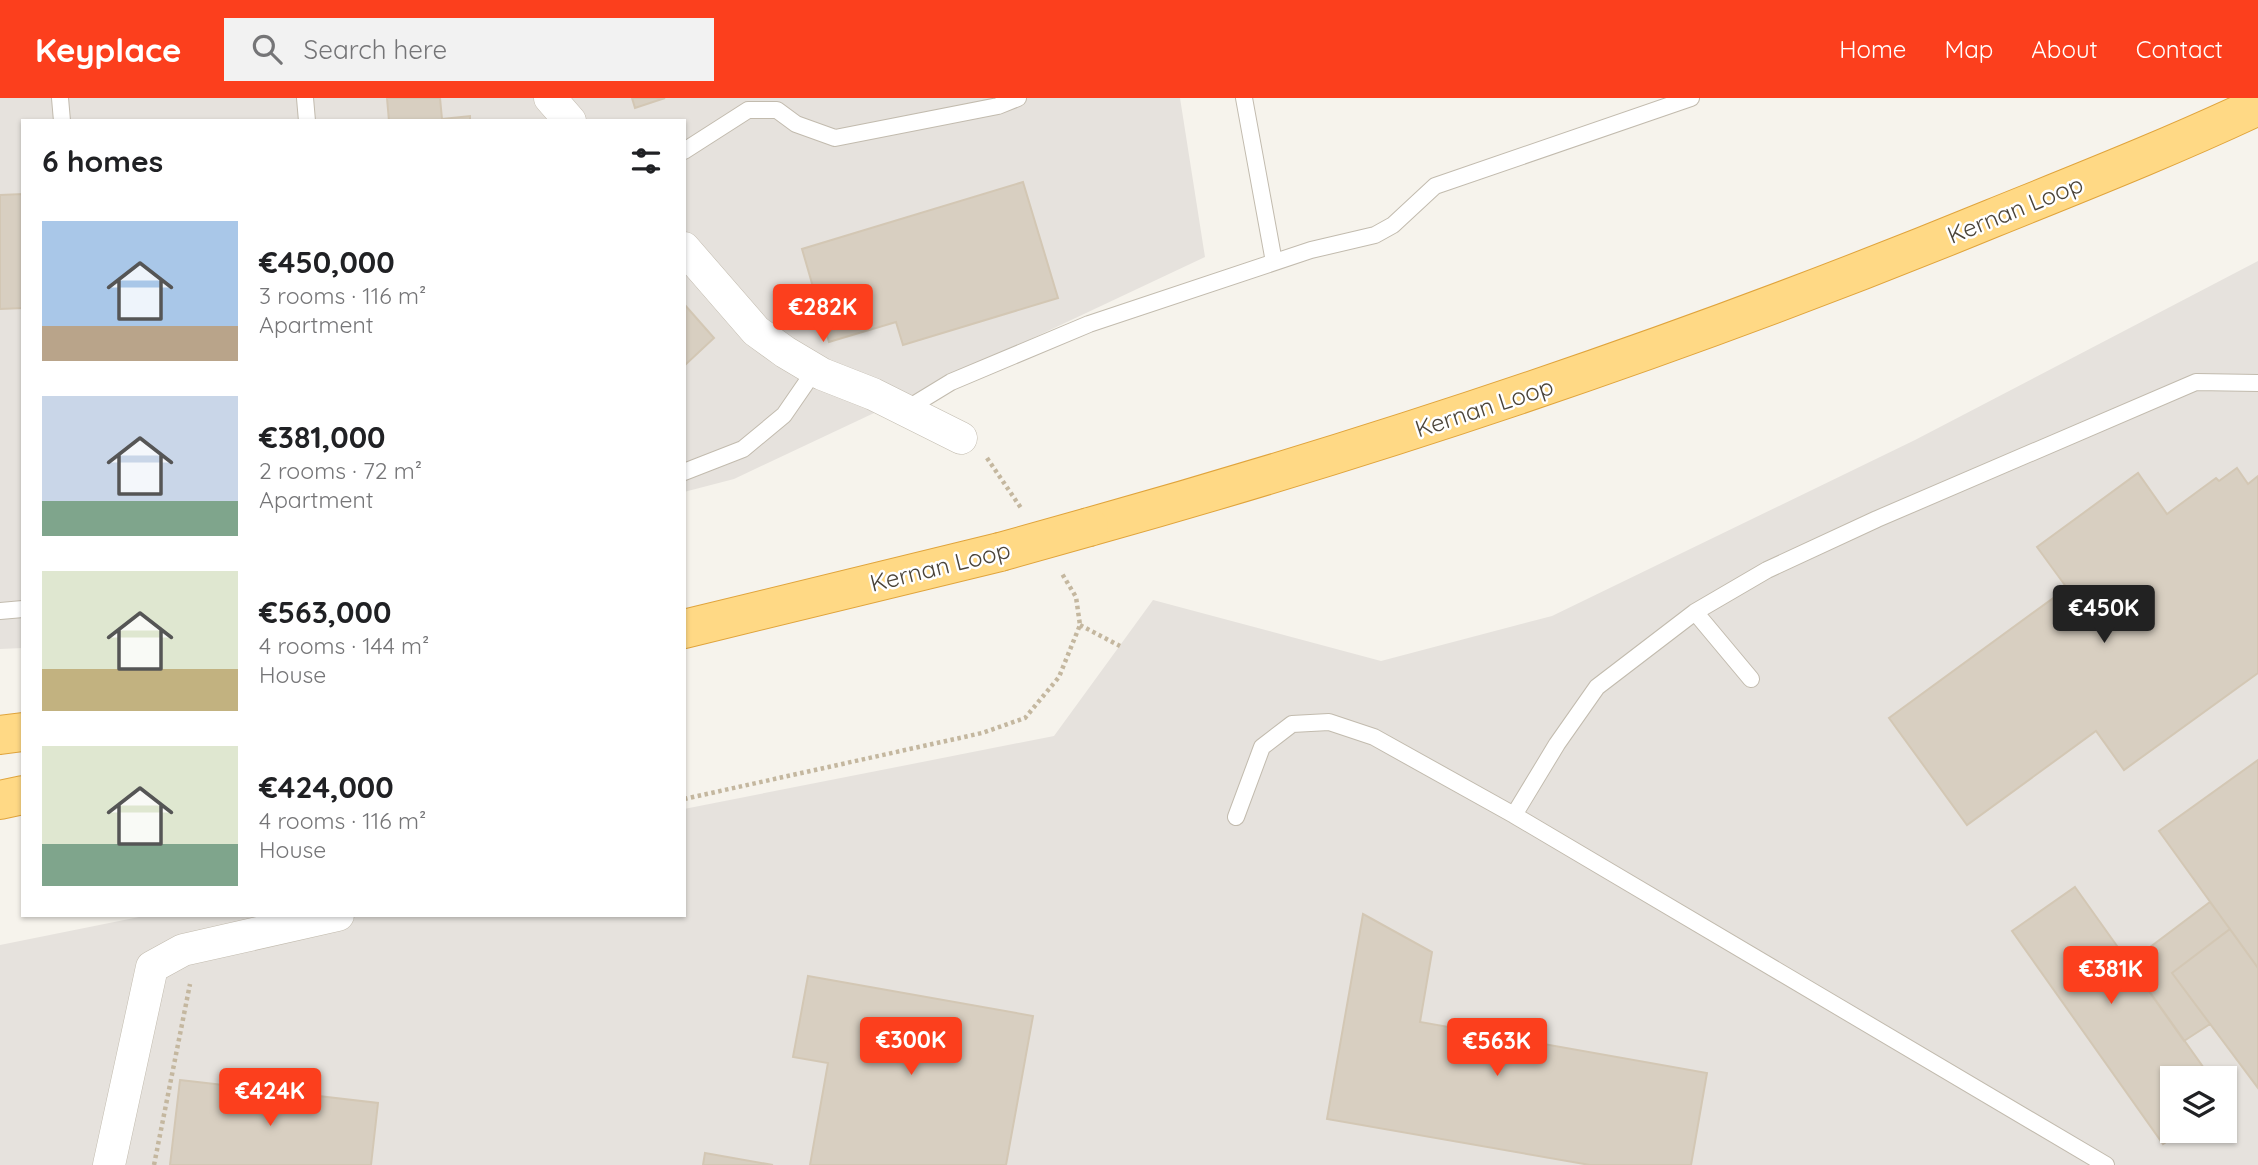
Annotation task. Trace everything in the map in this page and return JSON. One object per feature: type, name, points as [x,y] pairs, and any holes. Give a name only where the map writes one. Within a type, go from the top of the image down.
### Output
[{"type":"highway","name":"Kernan Loop","points":[[686,629],[1000,552],[1286,472],[1588,373],[1878,265],[2202,132],[2258,106]]},
{"type":"highway","points":[[0,720],[21,721]]},
{"type":"highway","points":[[0,735],[21,732]]},
{"type":"highway","points":[[0,800],[21,795]]},
{"type":"street","points":[[550,98],[568,119]]},
{"type":"street","points":[[686,250],[756,331],[816,370],[961,438]]},
{"type":"street","points":[[109,1165],[152,967],[183,950],[329,917]]},
{"type":"lane","points":[[60,98],[62,119]]},
{"type":"lane","points":[[305,98],[307,119]]},
{"type":"lane","points":[[686,150],[748,110],[778,110],[796,124],[835,138],[998,106],[1018,98]]},
{"type":"lane","points":[[1244,98],[1274,262]]},
{"type":"lane","points":[[905,410],[951,382],[1089,324],[1311,250],[1375,235],[1393,225],[1435,186],[1691,98]]},
{"type":"lane","points":[[686,471],[743,449],[784,415],[816,370]]},
{"type":"lane","points":[[1514,816],[1557,744],[1597,687],[1695,612],[1768,570],[1877,519],[2196,382],[2258,383]]},
{"type":"lane","points":[[0,611],[21,609]]},
{"type":"lane","points":[[1695,612],[1751,679]]},
{"type":"lane","points":[[1236,817],[1262,747],[1292,724],[1329,722],[1374,737],[1514,816],[2106,1165]]},
{"type":"path","points":[[961,438],[993,462],[1028,518]]},
{"type":"path","points":[[686,799],[982,733],[1025,718],[1059,677],[1080,625],[1076,597],[1055,564]]},
{"type":"path","points":[[1080,625],[1120,646]]},
{"type":"path","points":[[154,1165],[191,975],[183,950]]},
{"type":"shaded area","points":[[0,98],[1180,98],[1205,257],[734,479],[686,491],[686,119],[21,119],[21,648],[0,649]]},
{"type":"shaded area","points":[[2258,261],[2258,1165],[0,1165],[0,945],[139,917],[686,917],[686,809],[1054,736],[1153,600],[1381,661],[1552,616],[1915,440]]},
{"type":"building","points":[[387,98],[440,98],[442,119],[389,119]]},
{"type":"building","points":[[632,98],[665,98],[635,108]]},
{"type":"building","points":[[470,116],[470,119],[442,119]]},
{"type":"building","points":[[1023,182],[1058,298],[903,345],[896,322],[829,342],[802,249]]},
{"type":"building","points":[[21,194],[21,308],[0,309],[0,195]]},
{"type":"building","points":[[686,306],[714,338],[686,364]]},
{"type":"building","points":[[2237,468],[2248,484],[2258,476],[2258,673],[2124,770],[2096,731],[1967,825],[1889,718],[2067,588],[2037,547],[2138,473],[2167,514],[2216,478],[2219,481]]},
{"type":"building","points":[[2258,760],[2258,968],[2159,831]]},
{"type":"building","points":[[2075,887],[2202,1066],[2160,1066],[2160,1140],[2012,931]]},
{"type":"building","points":[[2210,902],[2230,929],[2172,973],[2210,1024],[2184,1041],[2129,963]]},
{"type":"building","points":[[1363,914],[1432,952],[1420,1022],[1707,1073],[1691,1165],[1590,1165],[1327,1119]]},
{"type":"building","points":[[2230,929],[2258,968],[2258,1088],[2172,973]]},
{"type":"building","points":[[808,976],[1033,1016],[1006,1165],[810,1165],[828,1063],[793,1057]]},
{"type":"building","points":[[180,1080],[378,1103],[371,1165],[170,1165]]},
{"type":"building","points":[[705,1153],[773,1165],[703,1165]]}]
